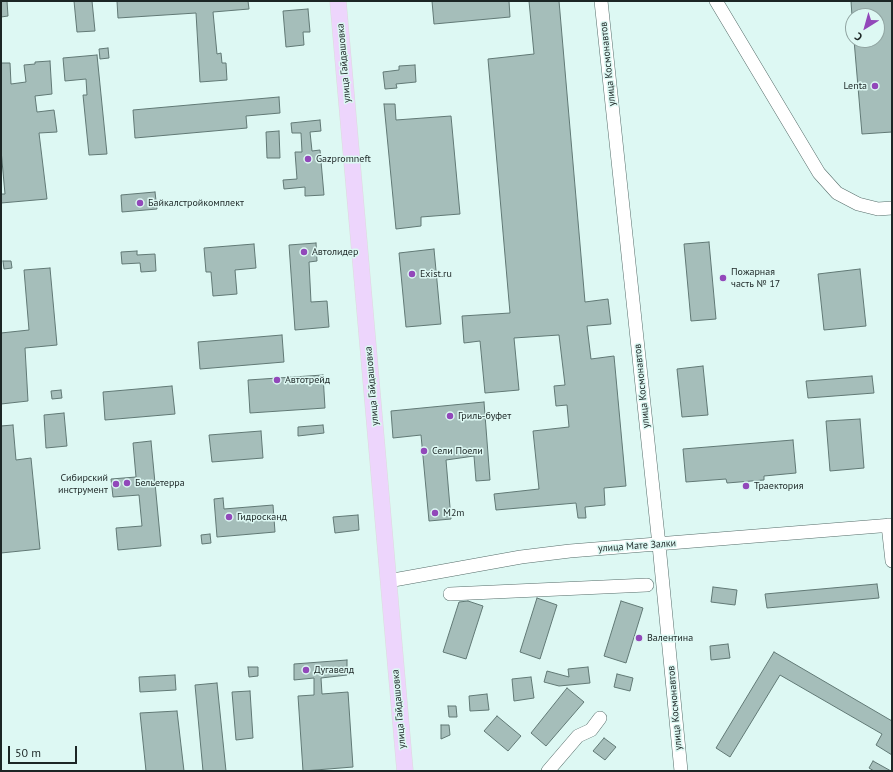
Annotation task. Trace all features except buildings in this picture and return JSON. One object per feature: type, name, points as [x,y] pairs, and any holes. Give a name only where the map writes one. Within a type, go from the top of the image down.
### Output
[{"type":"main road","name":"улица Гайдашовка","points":[[338,1],[405,771]]},
{"type":"street","name":"улица Космонавтов","points":[[601,1],[659,545],[680,771]]},
{"type":"street","points":[[716,1],[819,173],[837,193],[858,204],[878,209],[892,208]]},
{"type":"street","name":"улица Мате Залки","points":[[388,581],[521,557],[570,551],[659,545],[890,525],[892,561]]},
{"type":"street","points":[[450,594],[647,585]]},
{"type":"street","points":[[548,771],[578,736],[591,730],[600,718]]},
{"type":"place","name":"Lenta","points":[[875,86]]},
{"type":"place","name":"Gazpromneft","points":[[308,159]]},
{"type":"place","name":"Байкалстройкомплект","points":[[140,203]]},
{"type":"place","name":"Автолидер","points":[[304,252]]},
{"type":"place","name":"Exist.ru","points":[[412,274]]},
{"type":"place","name":"Пожарная часть № 17","points":[[723,278]]},
{"type":"place","name":"Автотрейд","points":[[277,380]]},
{"type":"place","name":"Гриль-буфет","points":[[450,416]]},
{"type":"place","name":"Сели Поели","points":[[424,451]]},
{"type":"place","name":"Бельетерра","points":[[127,483]]},
{"type":"place","name":"Сибирский инструмент","points":[[116,484]]},
{"type":"place","name":"Траектория","points":[[746,486]]},
{"type":"place","name":"М2m","points":[[435,513]]},
{"type":"place","name":"Гидросканд","points":[[229,517]]},
{"type":"place","name":"Валентина","points":[[639,638]]},
{"type":"place","name":"Дугавелд","points":[[306,670]]}]
